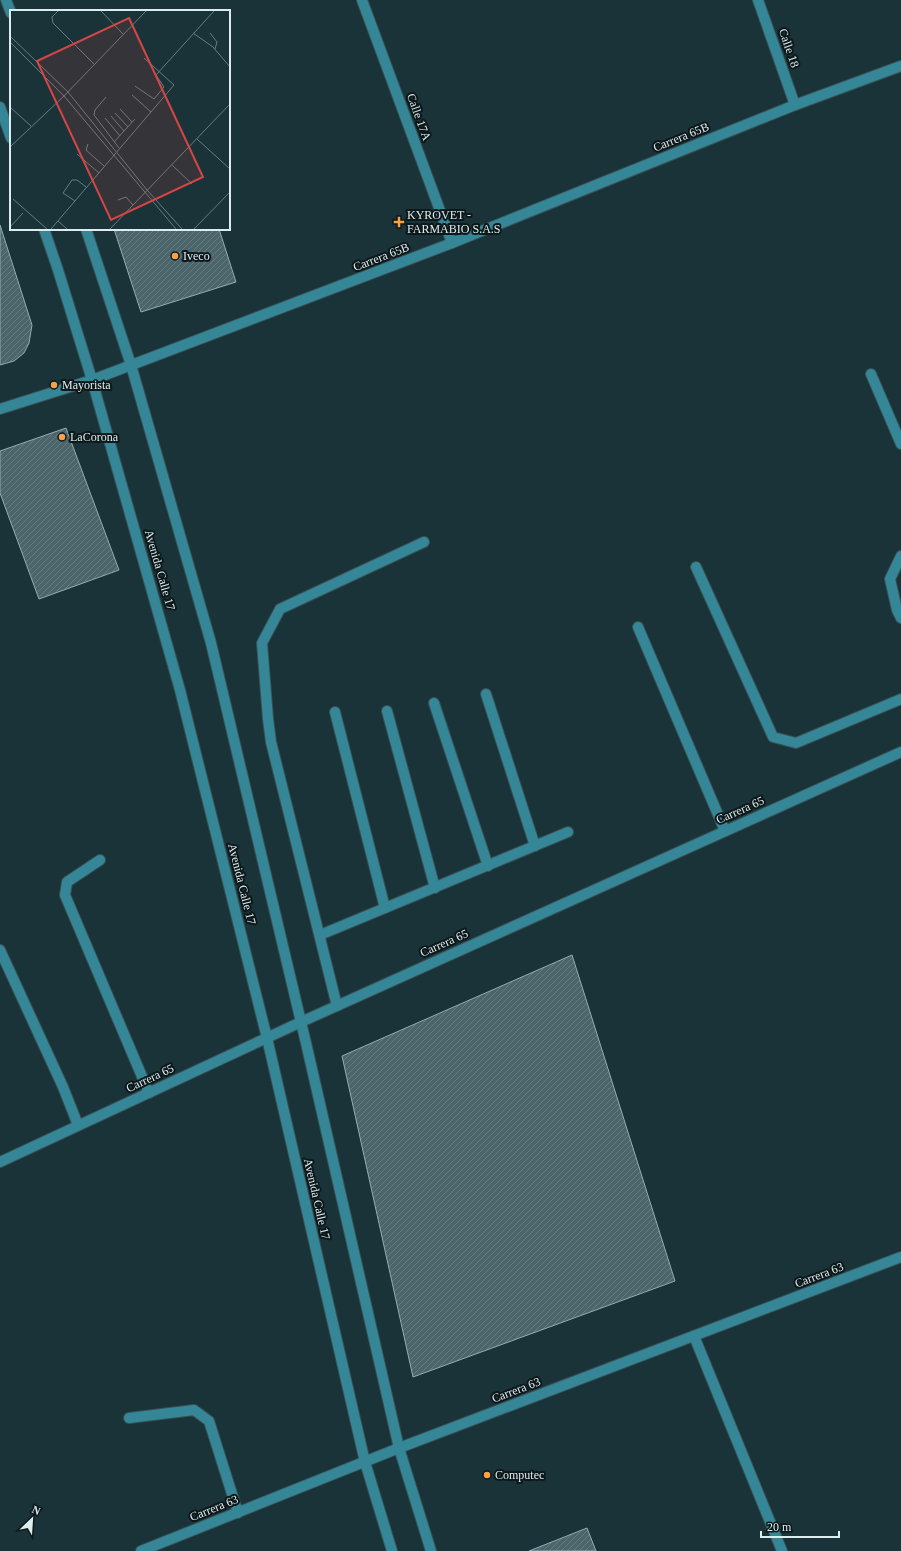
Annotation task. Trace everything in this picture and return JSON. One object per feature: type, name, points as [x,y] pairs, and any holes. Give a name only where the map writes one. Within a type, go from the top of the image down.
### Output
[{"type":"street","points":[[6,0],[10,10]]},
{"type":"street","name":"Calle 17A","points":[[362,0],[452,243]]},
{"type":"street","name":"Calle 18","points":[[758,0],[794,105]]},
{"type":"street","name":"Carrera 65B","points":[[0,409],[131,366],[452,243],[794,105],[901,66]]},
{"type":"street","points":[[0,107],[10,135]]},
{"type":"street","name":"Avenida Calle 17","points":[[44,230],[92,380],[180,690],[267,1038],[365,1462],[392,1551]]},
{"type":"street","name":"Avenida Calle 17","points":[[86,230],[131,366],[211,643],[301,1022],[399,1448],[431,1551]]},
{"type":"street","points":[[871,374],[901,444]]},
{"type":"street","points":[[337,1006],[272,742],[268,719],[262,643],[280,609],[424,542]]},
{"type":"street","points":[[901,556],[890,579],[901,618]]},
{"type":"street","points":[[696,567],[773,737],[796,743],[901,699]]},
{"type":"street","points":[[638,627],[725,831]]},
{"type":"street","points":[[486,694],[535,846]]},
{"type":"street","points":[[434,703],[488,866]]},
{"type":"street","points":[[387,711],[435,888]]},
{"type":"street","points":[[335,712],[385,908]]},
{"type":"street","name":"Carrera 65","points":[[0,1162],[301,1022],[901,752]]},
{"type":"street","points":[[320,935],[568,832]]},
{"type":"street","points":[[100,860],[67,882],[64,895],[149,1092]]},
{"type":"street","points":[[0,950],[63,1087],[78,1125]]},
{"type":"street","name":"Carrera 63","points":[[141,1551],[399,1448],[901,1258]]},
{"type":"street","points":[[694,1336],[782,1551]]},
{"type":"street","points":[[129,1418],[194,1410],[209,1421],[238,1513]]},
{"type":"building","points":[[0,225],[32,325],[29,343],[24,353],[14,361],[0,365]]},
{"type":"building","name":"Iveco","points":[[114,230],[219,230],[236,282],[141,312]]},
{"type":"building","points":[[66,428],[119,570],[39,599],[0,493],[0,451]]},
{"type":"building","points":[[572,955],[675,1281],[413,1377],[342,1056]]},
{"type":"building","points":[[587,1528],[596,1551],[529,1551]]},
{"type":"place","name":"KYROVET - FARMABIO S.A.S","points":[[399,222]]},
{"type":"place","name":"Iveco","points":[[175,256]]},
{"type":"place","name":"Mayorista","points":[[54,385]]},
{"type":"place","name":"LaCorona","points":[[62,437]]},
{"type":"place","name":"Computec","points":[[487,1475]]}]
